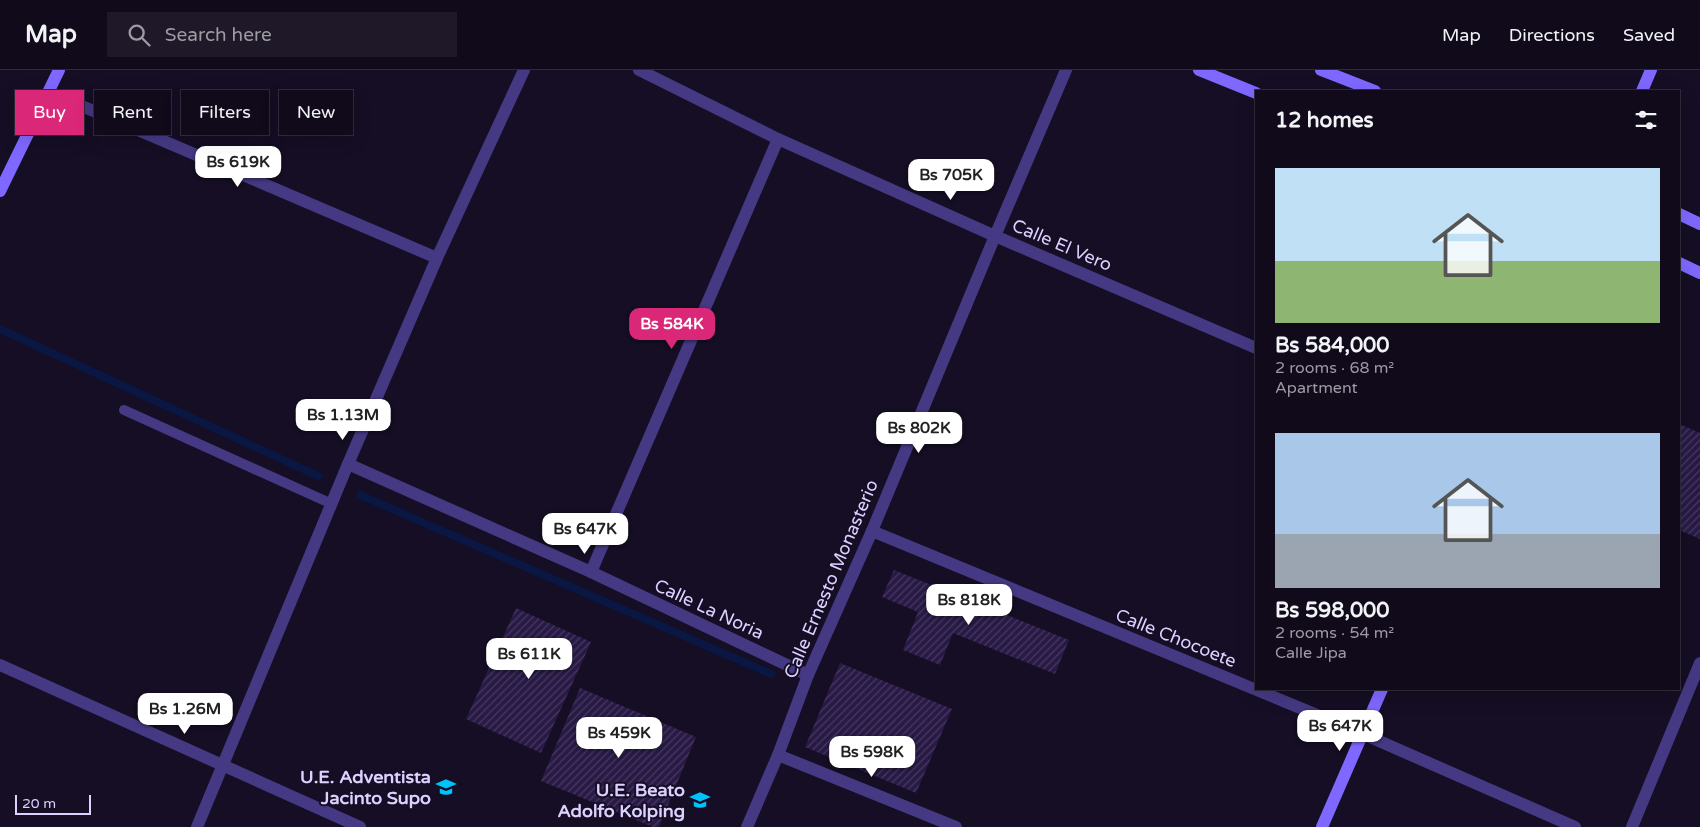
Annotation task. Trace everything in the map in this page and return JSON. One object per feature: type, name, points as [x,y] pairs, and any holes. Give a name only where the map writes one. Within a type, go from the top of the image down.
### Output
[{"type":"main road","points":[[51,90],[59,70]]},
{"type":"main road","points":[[1199,70],[1255,93]]},
{"type":"main road","points":[[1321,70],[1372,90]]},
{"type":"main road","points":[[1642,90],[1651,70]]},
{"type":"main road","points":[[0,191],[28,135]]},
{"type":"main road","points":[[1680,214],[1700,224]]},
{"type":"main road","points":[[1680,263],[1700,273]]},
{"type":"main road","points":[[1322,827],[1382,690]]},
{"type":"street","points":[[197,827],[348,464],[437,258],[524,70]]},
{"type":"street","name":"Calle El Vero","points":[[639,70],[778,139],[995,236],[1255,348]]},
{"type":"street","name":"Calle Ernesto Monasterio","points":[[747,827],[778,755],[808,675],[872,531],[1066,70]]},
{"type":"street","points":[[84,107],[437,258]]},
{"type":"street","points":[[591,572],[778,139]]},
{"type":"street","name":"Calle La Noria","points":[[348,464],[591,572],[808,675]]},
{"type":"street","name":"Calle Chocoete","points":[[872,531],[1255,689]]},
{"type":"street","points":[[1632,827],[1700,662]]},
{"type":"street","points":[[0,665],[360,827]]},
{"type":"street","name":"Calle Chocoete","points":[[1257,690],[1363,734],[1575,827]]},
{"type":"street","points":[[778,755],[956,827]]},
{"type":"lane","points":[[124,410],[332,504]]},
{"type":"building","points":[[1680,424],[1700,433],[1700,539],[1680,530]]},
{"type":"building","points":[[894,570],[1069,640],[1055,674],[953,633],[940,665],[903,650],[918,612],[882,597]]},
{"type":"building","points":[[516,608],[591,642],[541,753],[466,719]]},
{"type":"building","points":[[840,663],[952,709],[916,793],[805,747]]},
{"type":"building","points":[[580,688],[696,737],[659,827],[653,827],[541,781]]},
{"type":"waterway","points":[[0,329],[318,476]]},
{"type":"waterway","points":[[360,495],[771,674]]},
{"type":"place","name":"U.E. Adventista Jacinto Supo","points":[[446,787]]},
{"type":"place","name":"U.E. Beato Adolfo Kolping","points":[[700,800]]}]
